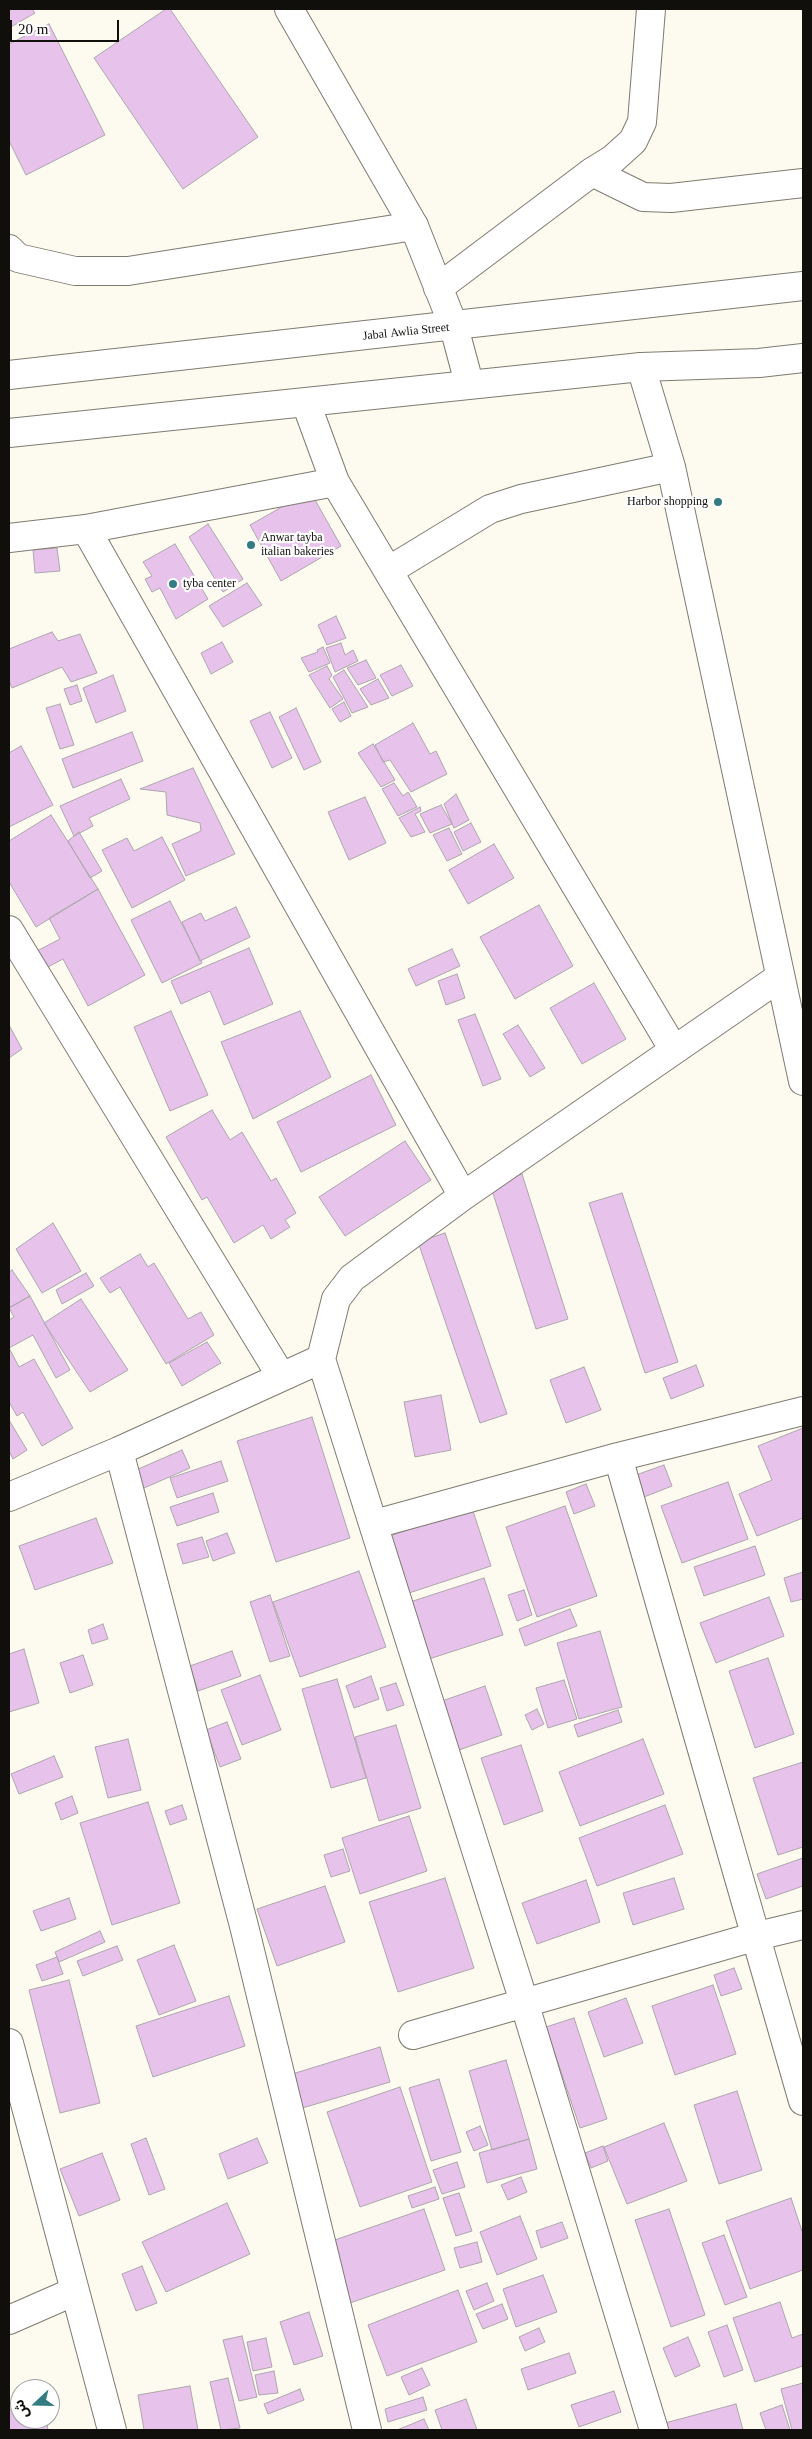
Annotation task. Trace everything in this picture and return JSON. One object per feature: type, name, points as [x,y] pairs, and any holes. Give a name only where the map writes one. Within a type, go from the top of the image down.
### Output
[{"type":"street","points":[[290,9],[414,226],[454,327],[469,384]]},
{"type":"street","points":[[438,288],[592,172],[613,159],[633,141],[642,122],[651,9]]},
{"type":"street","points":[[592,172],[643,197],[671,198],[803,184]]},
{"type":"street","points":[[9,249],[18,258],[75,271],[128,271],[414,226]]},
{"type":"street","name":"Jabal Awlia Street","points":[[9,375],[454,327],[803,286]]},
{"type":"street","points":[[9,433],[641,367],[759,363],[803,358]]},
{"type":"street","points":[[641,367],[672,467],[803,1080]]},
{"type":"street","points":[[306,403],[335,482],[674,1050]]},
{"type":"street","points":[[388,571],[490,509],[521,499],[672,467]]},
{"type":"street","points":[[9,538],[86,529],[335,482]]},
{"type":"street","points":[[86,529],[463,1196]]},
{"type":"street","points":[[9,930],[281,1376]]},
{"type":"street","points":[[654,2430],[524,2002],[375,1524],[321,1358],[336,1299],[352,1278],[463,1196],[780,977]]},
{"type":"street","points":[[9,1497],[119,1450],[321,1358]]},
{"type":"street","points":[[375,1524],[618,1457],[803,1411]]},
{"type":"street","points":[[119,1450],[244,1926],[367,2430]]},
{"type":"street","points":[[618,1457],[803,2101]]},
{"type":"street","points":[[413,2035],[757,1936],[803,1925]]},
{"type":"street","points":[[9,2043],[73,2292],[112,2430]]},
{"type":"street","points":[[9,2320],[73,2292]]},
{"type":"building","points":[[9,9],[32,9],[35,13],[9,28]]},
{"type":"building","points":[[166,9],[170,9],[258,137],[183,189],[94,58]]},
{"type":"building","points":[[49,24],[105,135],[26,175],[9,141],[9,44]]},
{"type":"building","points":[[310,491],[341,546],[281,581],[250,525]]},
{"type":"building","points":[[208,524],[243,579],[223,592],[189,537]]},
{"type":"building","name":"tyba center","points":[[175,544],[208,599],[176,619],[160,588],[152,592],[145,579],[152,576],[143,562]]},
{"type":"building","points":[[57,548],[60,571],[35,573],[33,550]]},
{"type":"building","points":[[247,583],[262,605],[223,627],[209,606]]},
{"type":"building","points":[[336,616],[346,638],[327,645],[318,625]]},
{"type":"building","points":[[52,632],[58,641],[80,634],[97,673],[71,682],[62,667],[12,688],[9,681],[9,649]]},
{"type":"building","points":[[222,642],[233,662],[211,674],[201,653]]},
{"type":"building","points":[[341,643],[345,655],[353,650],[358,661],[335,672],[326,648]]},
{"type":"building","points":[[323,647],[330,663],[309,672],[301,658],[318,652],[317,650]]},
{"type":"building","points":[[366,660],[376,678],[358,685],[347,668]]},
{"type":"building","points":[[401,665],[413,686],[392,696],[380,675]]},
{"type":"building","points":[[327,666],[332,675],[329,679],[343,699],[330,708],[309,675]]},
{"type":"building","points":[[344,670],[368,707],[352,713],[333,677]]},
{"type":"building","points":[[113,675],[126,711],[96,723],[83,688]]},
{"type":"building","points":[[378,679],[389,698],[371,705],[360,689]]},
{"type":"building","points":[[77,685],[82,701],[70,705],[64,689]]},
{"type":"building","points":[[344,702],[351,716],[340,722],[332,709]]},
{"type":"building","points":[[60,704],[74,745],[60,749],[46,708]]},
{"type":"building","points":[[296,708],[321,762],[304,770],[279,717]]},
{"type":"building","points":[[270,712],[292,758],[272,768],[250,721]]},
{"type":"building","points":[[413,723],[430,754],[436,751],[447,774],[411,792],[390,760],[383,762],[375,745]]},
{"type":"building","points":[[132,732],[143,761],[73,788],[62,759]]},
{"type":"building","points":[[373,744],[395,780],[381,787],[358,753]]},
{"type":"building","points":[[21,746],[53,805],[9,827],[9,753]]},
{"type":"building","points":[[193,768],[235,854],[186,876],[172,844],[201,831],[200,823],[167,815],[166,792],[140,789]]},
{"type":"building","points":[[121,779],[130,799],[89,818],[93,826],[74,836],[60,806]]},
{"type":"building","points":[[394,783],[403,796],[408,792],[417,807],[398,816],[382,789]]},
{"type":"building","points":[[456,794],[469,820],[454,828],[444,804]]},
{"type":"building","points":[[365,797],[386,843],[349,860],[328,812]]},
{"type":"building","points":[[441,805],[452,824],[430,833],[420,814]]},
{"type":"building","points":[[420,807],[421,811],[415,814],[425,832],[411,837],[399,818]]},
{"type":"building","points":[[51,815],[98,889],[36,927],[9,882],[9,841]]},
{"type":"building","points":[[471,823],[481,842],[463,851],[454,832]]},
{"type":"building","points":[[449,828],[462,854],[447,861],[433,835]]},
{"type":"building","points":[[79,832],[102,871],[90,878],[68,841]]},
{"type":"building","points":[[162,837],[185,880],[132,908],[102,850],[127,838],[134,851]]},
{"type":"building","points":[[494,844],[514,878],[468,904],[449,870]]},
{"type":"building","points":[[98,889],[145,975],[88,1006],[63,959],[44,969],[35,952],[60,939],[49,918]]},
{"type":"building","points":[[170,901],[202,963],[162,983],[131,920]]},
{"type":"building","points":[[539,905],[573,966],[515,999],[480,937]]},
{"type":"building","points":[[236,907],[250,937],[200,961],[182,922],[201,913],[205,921]]},
{"type":"building","points":[[249,948],[273,1004],[224,1025],[210,991],[181,1004],[171,981]]},
{"type":"building","points":[[452,949],[460,966],[416,986],[408,969]]},
{"type":"building","points":[[457,974],[465,998],[446,1005],[438,981]]},
{"type":"building","points":[[594,983],[626,1039],[582,1064],[550,1008]]},
{"type":"building","points":[[171,1011],[208,1095],[170,1111],[134,1027]]},
{"type":"building","points":[[300,1011],[331,1077],[253,1119],[221,1042]]},
{"type":"building","points":[[475,1014],[501,1079],[483,1086],[458,1020]]},
{"type":"building","points":[[9,1025],[22,1049],[9,1058]]},
{"type":"building","points":[[518,1025],[545,1068],[530,1077],[503,1034]]},
{"type":"building","points":[[371,1075],[396,1125],[301,1172],[277,1122]]},
{"type":"building","points":[[212,1110],[230,1140],[242,1132],[271,1181],[276,1178],[296,1213],[285,1220],[290,1227],[271,1239],[263,1225],[234,1243],[207,1197],[202,1200],[166,1137]]},
{"type":"building","points":[[405,1141],[431,1180],[345,1236],[319,1197]]},
{"type":"building","points":[[522,1174],[568,1319],[536,1329],[490,1184]]},
{"type":"building","points":[[622,1193],[678,1362],[645,1373],[589,1203]]},
{"type":"building","points":[[53,1223],[81,1271],[42,1293],[16,1249]]},
{"type":"building","points":[[445,1233],[507,1414],[480,1423],[418,1242]]},
{"type":"building","points":[[140,1254],[148,1267],[154,1263],[188,1319],[201,1312],[214,1335],[166,1364],[120,1287],[110,1293],[100,1278]]},
{"type":"building","points":[[12,1270],[30,1296],[9,1308],[9,1272]]},
{"type":"building","points":[[86,1273],[94,1286],[62,1304],[56,1290]]},
{"type":"building","points":[[30,1296],[70,1370],[56,1378],[33,1335],[9,1348],[9,1320],[14,1317],[9,1308]]},
{"type":"building","points":[[81,1299],[128,1370],[90,1392],[44,1323]]},
{"type":"building","points":[[207,1342],[221,1363],[182,1386],[169,1363]]},
{"type":"building","points":[[9,1348],[19,1367],[34,1359],[73,1428],[42,1446],[23,1412],[17,1416],[9,1402]]},
{"type":"building","points":[[696,1365],[704,1386],[671,1399],[663,1378]]},
{"type":"building","points":[[584,1367],[601,1410],[566,1423],[550,1380]]},
{"type":"building","points":[[441,1395],[451,1450],[415,1457],[404,1402]]},
{"type":"building","points":[[312,1417],[350,1538],[276,1562],[237,1441]]},
{"type":"building","points":[[9,1420],[27,1450],[13,1459],[9,1451]]},
{"type":"building","points":[[803,1428],[803,1518],[757,1536],[739,1494],[772,1480],[758,1446]]},
{"type":"building","points":[[182,1450],[190,1468],[144,1488],[136,1470]]},
{"type":"building","points":[[221,1461],[228,1481],[177,1498],[170,1478]]},
{"type":"building","points":[[664,1465],[672,1486],[644,1497],[636,1475]]},
{"type":"building","points":[[728,1482],[748,1539],[682,1563],[661,1506]]},
{"type":"building","points":[[586,1484],[595,1506],[574,1514],[566,1492]]},
{"type":"building","points":[[213,1493],[219,1512],[177,1526],[170,1507]]},
{"type":"building","points":[[565,1506],[597,1596],[537,1617],[506,1527]]},
{"type":"building","points":[[472,1508],[491,1566],[409,1593],[390,1536]]},
{"type":"building","points":[[96,1518],[113,1563],[35,1590],[19,1546]]},
{"type":"building","points":[[227,1533],[235,1553],[213,1561],[206,1541]]},
{"type":"building","points":[[202,1537],[209,1557],[183,1564],[177,1544]]},
{"type":"building","points":[[755,1546],[765,1575],[704,1596],[694,1567]]},
{"type":"building","points":[[359,1571],[386,1647],[300,1677],[273,1602]]},
{"type":"building","points":[[803,1572],[803,1599],[791,1602],[784,1578]]},
{"type":"building","points":[[484,1578],[503,1635],[429,1659],[410,1602]]},
{"type":"building","points":[[524,1590],[532,1615],[517,1621],[508,1595]]},
{"type":"building","points":[[270,1595],[290,1656],[270,1662],[250,1602]]},
{"type":"building","points":[[769,1597],[784,1636],[716,1663],[700,1623]]},
{"type":"building","points":[[570,1609],[577,1626],[525,1646],[519,1629]]},
{"type":"building","points":[[103,1624],[108,1639],[92,1644],[88,1630]]},
{"type":"building","points":[[600,1631],[622,1707],[579,1719],[557,1643]]},
{"type":"building","points":[[24,1649],[39,1703],[9,1712],[9,1654]]},
{"type":"building","points":[[232,1651],[241,1676],[198,1691],[190,1666]]},
{"type":"building","points":[[83,1655],[93,1685],[70,1693],[60,1663]]},
{"type":"building","points":[[768,1658],[794,1734],[755,1748],[729,1671]]},
{"type":"building","points":[[260,1675],[281,1730],[242,1745],[221,1690]]},
{"type":"building","points":[[371,1676],[379,1699],[354,1708],[346,1686]]},
{"type":"building","points":[[337,1679],[366,1778],[331,1788],[302,1689]]},
{"type":"building","points":[[564,1680],[577,1719],[548,1728],[536,1688]]},
{"type":"building","points":[[396,1683],[404,1705],[387,1711],[380,1688]]},
{"type":"building","points":[[485,1686],[502,1735],[459,1750],[442,1701]]},
{"type":"building","points":[[537,1709],[544,1724],[532,1730],[525,1715]]},
{"type":"building","points":[[618,1710],[622,1722],[578,1737],[574,1725]]},
{"type":"building","points":[[227,1722],[241,1759],[220,1767],[206,1730]]},
{"type":"building","points":[[396,1725],[421,1808],[379,1821],[355,1737]]},
{"type":"building","points":[[128,1739],[141,1790],[108,1798],[95,1747]]},
{"type":"building","points":[[643,1739],[664,1794],[580,1826],[559,1772]]},
{"type":"building","points":[[521,1745],[543,1811],[504,1825],[481,1758]]},
{"type":"building","points":[[54,1756],[63,1777],[19,1794],[11,1774]]},
{"type":"building","points":[[803,1762],[803,1847],[778,1855],[753,1778]]},
{"type":"building","points":[[72,1796],[78,1813],[61,1820],[55,1803]]},
{"type":"building","points":[[148,1802],[180,1903],[112,1925],[80,1823]]},
{"type":"building","points":[[182,1805],[187,1819],[170,1825],[165,1811]]},
{"type":"building","points":[[665,1805],[683,1854],[597,1886],[579,1838]]},
{"type":"building","points":[[409,1816],[427,1871],[360,1894],[342,1838]]},
{"type":"building","points":[[343,1849],[350,1871],[331,1877],[324,1855]]},
{"type":"building","points":[[803,1858],[803,1886],[766,1899],[757,1874]]},
{"type":"building","points":[[445,1878],[474,1968],[398,1992],[369,1902]]},
{"type":"building","points":[[674,1878],[684,1909],[633,1925],[623,1893]]},
{"type":"building","points":[[586,1880],[600,1922],[537,1944],[522,1903]]},
{"type":"building","points":[[325,1886],[345,1942],[277,1966],[257,1909]]},
{"type":"building","points":[[69,1898],[76,1919],[41,1931],[33,1911]]},
{"type":"building","points":[[100,1931],[105,1942],[59,1962],[55,1952]]},
{"type":"building","points":[[174,1945],[196,2001],[159,2015],[137,1960]]},
{"type":"building","points":[[117,1946],[123,1960],[83,1976],[77,1961]]},
{"type":"building","points":[[57,1957],[63,1974],[42,1981],[36,1965]]},
{"type":"building","points":[[734,1968],[742,1989],[721,1996],[714,1975]]},
{"type":"building","points":[[69,1980],[100,2103],[60,2113],[29,1990]]},
{"type":"building","points":[[713,1985],[736,2054],[675,2075],[652,2006]]},
{"type":"building","points":[[229,1996],[245,2046],[153,2077],[136,2026]]},
{"type":"building","points":[[626,1998],[643,2043],[604,2057],[588,2012]]},
{"type":"building","points":[[574,2018],[607,2119],[580,2128],[546,2027]]},
{"type":"building","points":[[380,2047],[390,2082],[299,2109],[289,2075]]},
{"type":"building","points":[[506,2060],[529,2139],[492,2150],[469,2071]]},
{"type":"building","points":[[439,2079],[461,2152],[431,2161],[409,2088]]},
{"type":"building","points":[[400,2087],[432,2182],[360,2207],[327,2112]]},
{"type":"building","points":[[737,2091],[762,2170],[719,2184],[694,2105]]},
{"type":"building","points":[[664,2123],[687,2181],[627,2204],[604,2147]]},
{"type":"building","points":[[480,2126],[488,2145],[474,2151],[466,2132]]},
{"type":"building","points":[[146,2138],[165,2189],[149,2195],[131,2144]]},
{"type":"building","points":[[257,2138],[268,2163],[228,2179],[219,2154]]},
{"type":"building","points":[[529,2139],[537,2169],[487,2183],[479,2153]]},
{"type":"building","points":[[603,2146],[608,2161],[591,2168],[585,2153]]},
{"type":"building","points":[[102,2153],[120,2200],[79,2216],[60,2169]]},
{"type":"building","points":[[457,2162],[465,2187],[442,2194],[433,2170]]},
{"type":"building","points":[[521,2177],[527,2192],[508,2200],[501,2185]]},
{"type":"building","points":[[435,2187],[439,2199],[412,2208],[408,2196]]},
{"type":"building","points":[[459,2193],[472,2231],[456,2236],[443,2198]]},
{"type":"building","points":[[791,2198],[803,2234],[803,2270],[750,2289],[726,2221]]},
{"type":"building","points":[[227,2203],[250,2254],[166,2292],[142,2242]]},
{"type":"building","points":[[424,2209],[445,2270],[350,2303],[329,2242]]},
{"type":"building","points":[[669,2209],[705,2315],[671,2327],[635,2220]]},
{"type":"building","points":[[520,2216],[537,2259],[497,2275],[480,2232]]},
{"type":"building","points":[[562,2222],[568,2238],[541,2248],[536,2231]]},
{"type":"building","points":[[724,2235],[747,2297],[725,2305],[702,2243]]},
{"type":"building","points":[[477,2242],[482,2262],[460,2268],[454,2248]]},
{"type":"building","points":[[142,2266],[157,2303],[136,2311],[122,2274]]},
{"type":"building","points":[[543,2275],[557,2312],[516,2327],[503,2289]]},
{"type":"building","points":[[487,2283],[494,2301],[474,2310],[466,2291]]},
{"type":"building","points":[[458,2290],[477,2342],[387,2376],[368,2325]]},
{"type":"building","points":[[780,2302],[792,2338],[803,2334],[803,2366],[755,2382],[733,2318]]},
{"type":"building","points":[[502,2304],[508,2319],[483,2329],[476,2314]]},
{"type":"building","points":[[309,2312],[323,2356],[294,2365],[280,2322]]},
{"type":"building","points":[[727,2325],[743,2370],[724,2377],[708,2332]]},
{"type":"building","points":[[539,2328],[545,2342],[525,2351],[519,2337]]},
{"type":"building","points":[[242,2336],[257,2397],[239,2401],[223,2340]]},
{"type":"building","points":[[688,2337],[700,2366],[675,2377],[663,2348]]},
{"type":"building","points":[[266,2338],[272,2367],[253,2371],[247,2342]]},
{"type":"building","points":[[569,2353],[576,2373],[528,2390],[521,2369]]},
{"type":"building","points":[[422,2368],[430,2385],[409,2395],[401,2377]]},
{"type":"building","points":[[274,2371],[278,2393],[259,2395],[255,2375]]},
{"type":"building","points":[[228,2378],[240,2428],[221,2430],[210,2382]]},
{"type":"building","points":[[803,2383],[803,2430],[792,2430],[781,2389]]},
{"type":"building","points":[[190,2386],[198,2430],[144,2430],[138,2395]]},
{"type":"building","points":[[300,2389],[304,2400],[268,2414],[264,2404]]},
{"type":"building","points":[[614,2391],[621,2412],[579,2427],[571,2405]]},
{"type":"building","points":[[423,2397],[427,2410],[388,2422],[385,2409]]},
{"type":"building","points":[[466,2399],[477,2430],[442,2430],[435,2410]]},
{"type":"building","points":[[736,2404],[743,2430],[667,2430],[665,2423]]},
{"type":"building","points":[[782,2405],[790,2430],[766,2430],[760,2413]]},
{"type":"building","points":[[9,2410],[10,2429],[48,2430],[9,2430]]},
{"type":"building","points":[[424,2419],[429,2430],[397,2430]]},
{"type":"place","name":"Harbor shopping","points":[[718,502]]},
{"type":"place","name":"Anwar tayba italian bakeries","points":[[251,545]]},
{"type":"place","name":"tyba center","points":[[173,584]]}]
